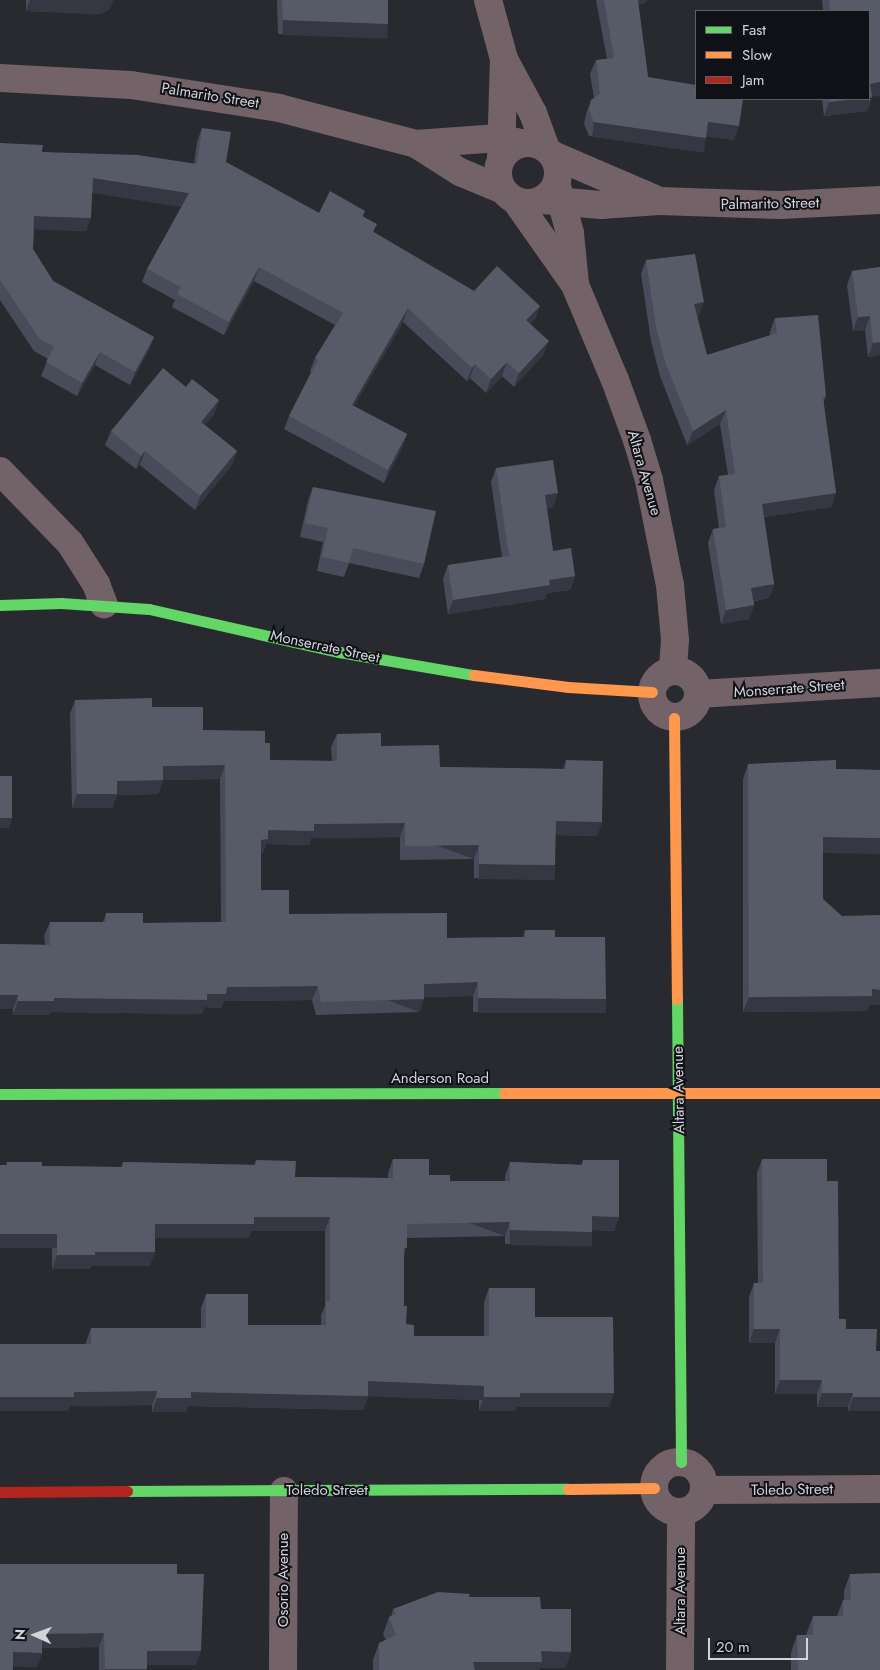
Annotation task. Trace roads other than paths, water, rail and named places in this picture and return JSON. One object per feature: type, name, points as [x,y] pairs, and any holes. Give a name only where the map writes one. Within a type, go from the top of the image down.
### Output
[{"type":"street","points":[[488,0],[504,59],[524,148],[559,174],[554,196],[534,203],[510,195],[498,175],[524,148],[533,113],[504,59]]},
{"type":"street","name":"Palmarito Street","points":[[0,78],[100,82],[209,94],[315,116],[416,144],[524,148],[659,201]]},
{"type":"street","name":"Palmarito Street","points":[[416,144],[460,172],[510,195]]},
{"type":"street","name":"Altara Avenue","points":[[510,195],[575,285]]},
{"type":"street","name":"Palmarito Street","points":[[554,196],[781,205],[880,200]]},
{"type":"street","name":"Altara Avenue","points":[[554,196],[575,285],[615,380],[649,480],[672,603],[673,671]]},
{"type":"street","points":[[0,471],[70,543],[96,584],[104,605]]},
{"type":"street","name":"Monserrate Street","points":[[0,605],[104,605],[190,616],[339,652],[454,673],[584,689],[652,692]]},
{"type":"street","points":[[673,671],[688,675],[698,694],[694,708],[674,718],[660,713],[652,692],[661,675],[673,671]]},
{"type":"street","name":"Monserrate Street","points":[[698,694],[880,683]]},
{"type":"street","name":"Altara Avenue","points":[[674,718],[680,1094],[681,1462]]},
{"type":"street","name":"Anderson Road","points":[[0,1094],[880,1093]]},
{"type":"street","points":[[672,1462],[681,1462],[699,1471],[705,1490],[694,1508],[681,1512],[665,1508],[656,1496],[654,1488],[659,1472],[672,1462]]},
{"type":"street","name":"Toledo Street","points":[[0,1492],[654,1488]]},
{"type":"street","name":"Toledo Street","points":[[705,1490],[880,1489]]},
{"type":"street","name":"Osorio Avenue","points":[[284,1491],[284,1670]]},
{"type":"street","name":"Altara Avenue","points":[[680,1670],[681,1512]]}]
